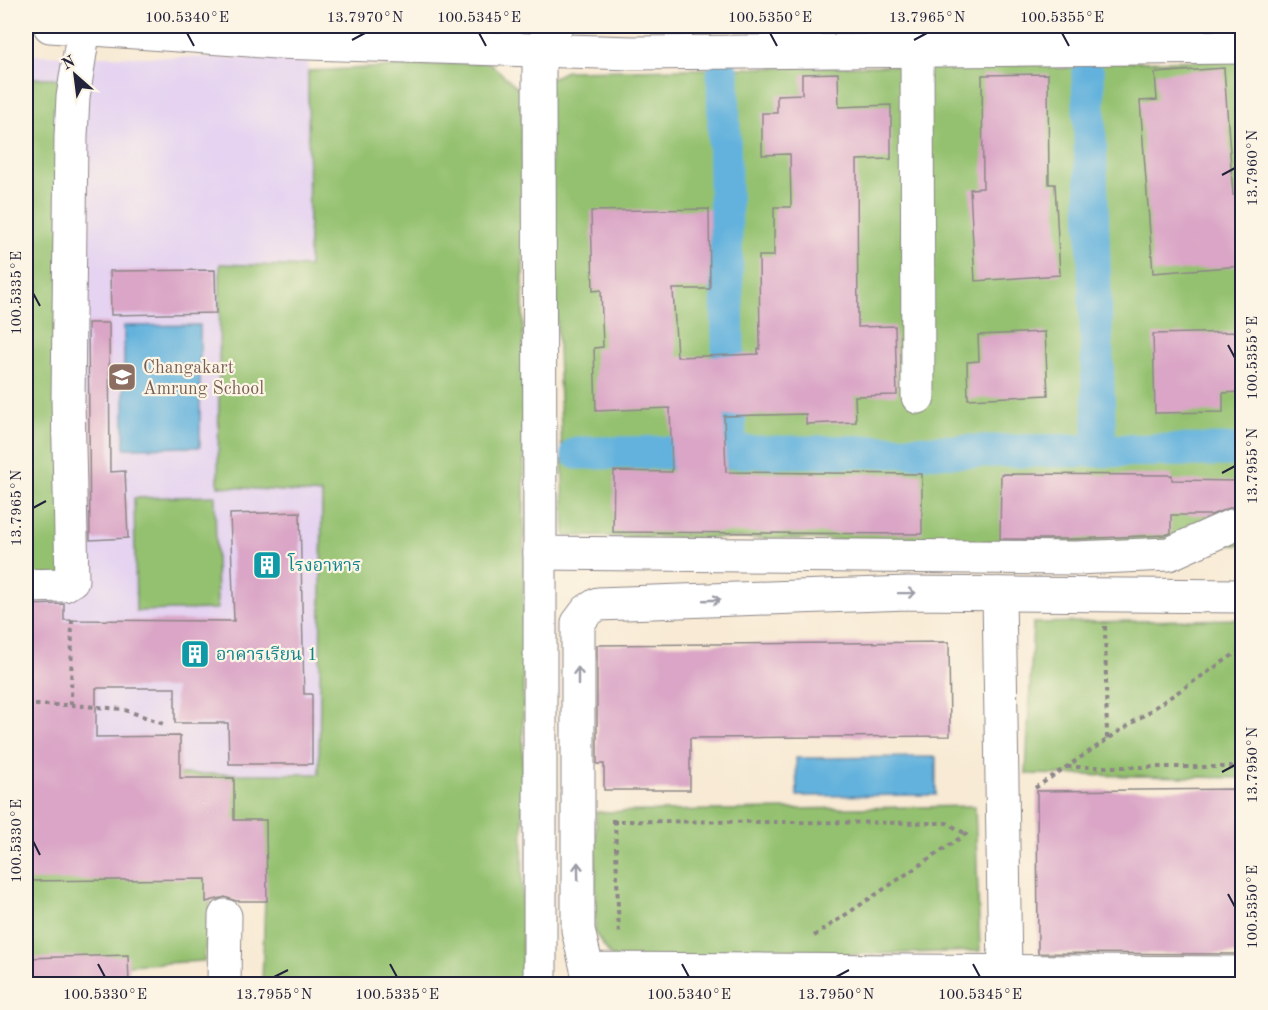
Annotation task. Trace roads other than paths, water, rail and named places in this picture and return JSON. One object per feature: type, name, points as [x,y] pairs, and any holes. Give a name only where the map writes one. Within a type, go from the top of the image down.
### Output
[{"type":"street","points":[[50,26],[547,38],[633,53],[917,50],[1026,37],[1242,47]]},
{"type":"street","points":[[26,586],[64,585],[72,580],[68,402],[70,136],[73,97],[84,28]]},
{"type":"street","points":[[540,984],[540,553],[547,38]]},
{"type":"street","points":[[917,50],[918,397]]},
{"type":"street","points":[[540,553],[1064,558],[1169,554],[1231,526]]},
{"type":"street","points":[[1242,596],[908,593],[598,604],[587,611],[578,623],[577,822],[578,930],[586,969],[1242,973]]},
{"type":"street","points":[[999,594],[1005,972]]},
{"type":"street","points":[[224,984],[225,916]]},
{"type":"water","points":[[200,325],[200,447],[124,448],[124,326]]},
{"type":"water","points":[[936,757],[936,795],[797,796],[796,758]]},
{"type":"waterway","points":[[723,74],[730,452]]},
{"type":"waterway","points":[[1088,74],[1100,451]]},
{"type":"waterway","points":[[577,453],[1242,450]]},
{"type":"place","name":"Changakart Amrung School","points":[[122,377]]},
{"type":"place","name":"โรงอาหาร","points":[[267,565]]},
{"type":"place","name":"อาคารเรียน 1","points":[[195,654]]}]
